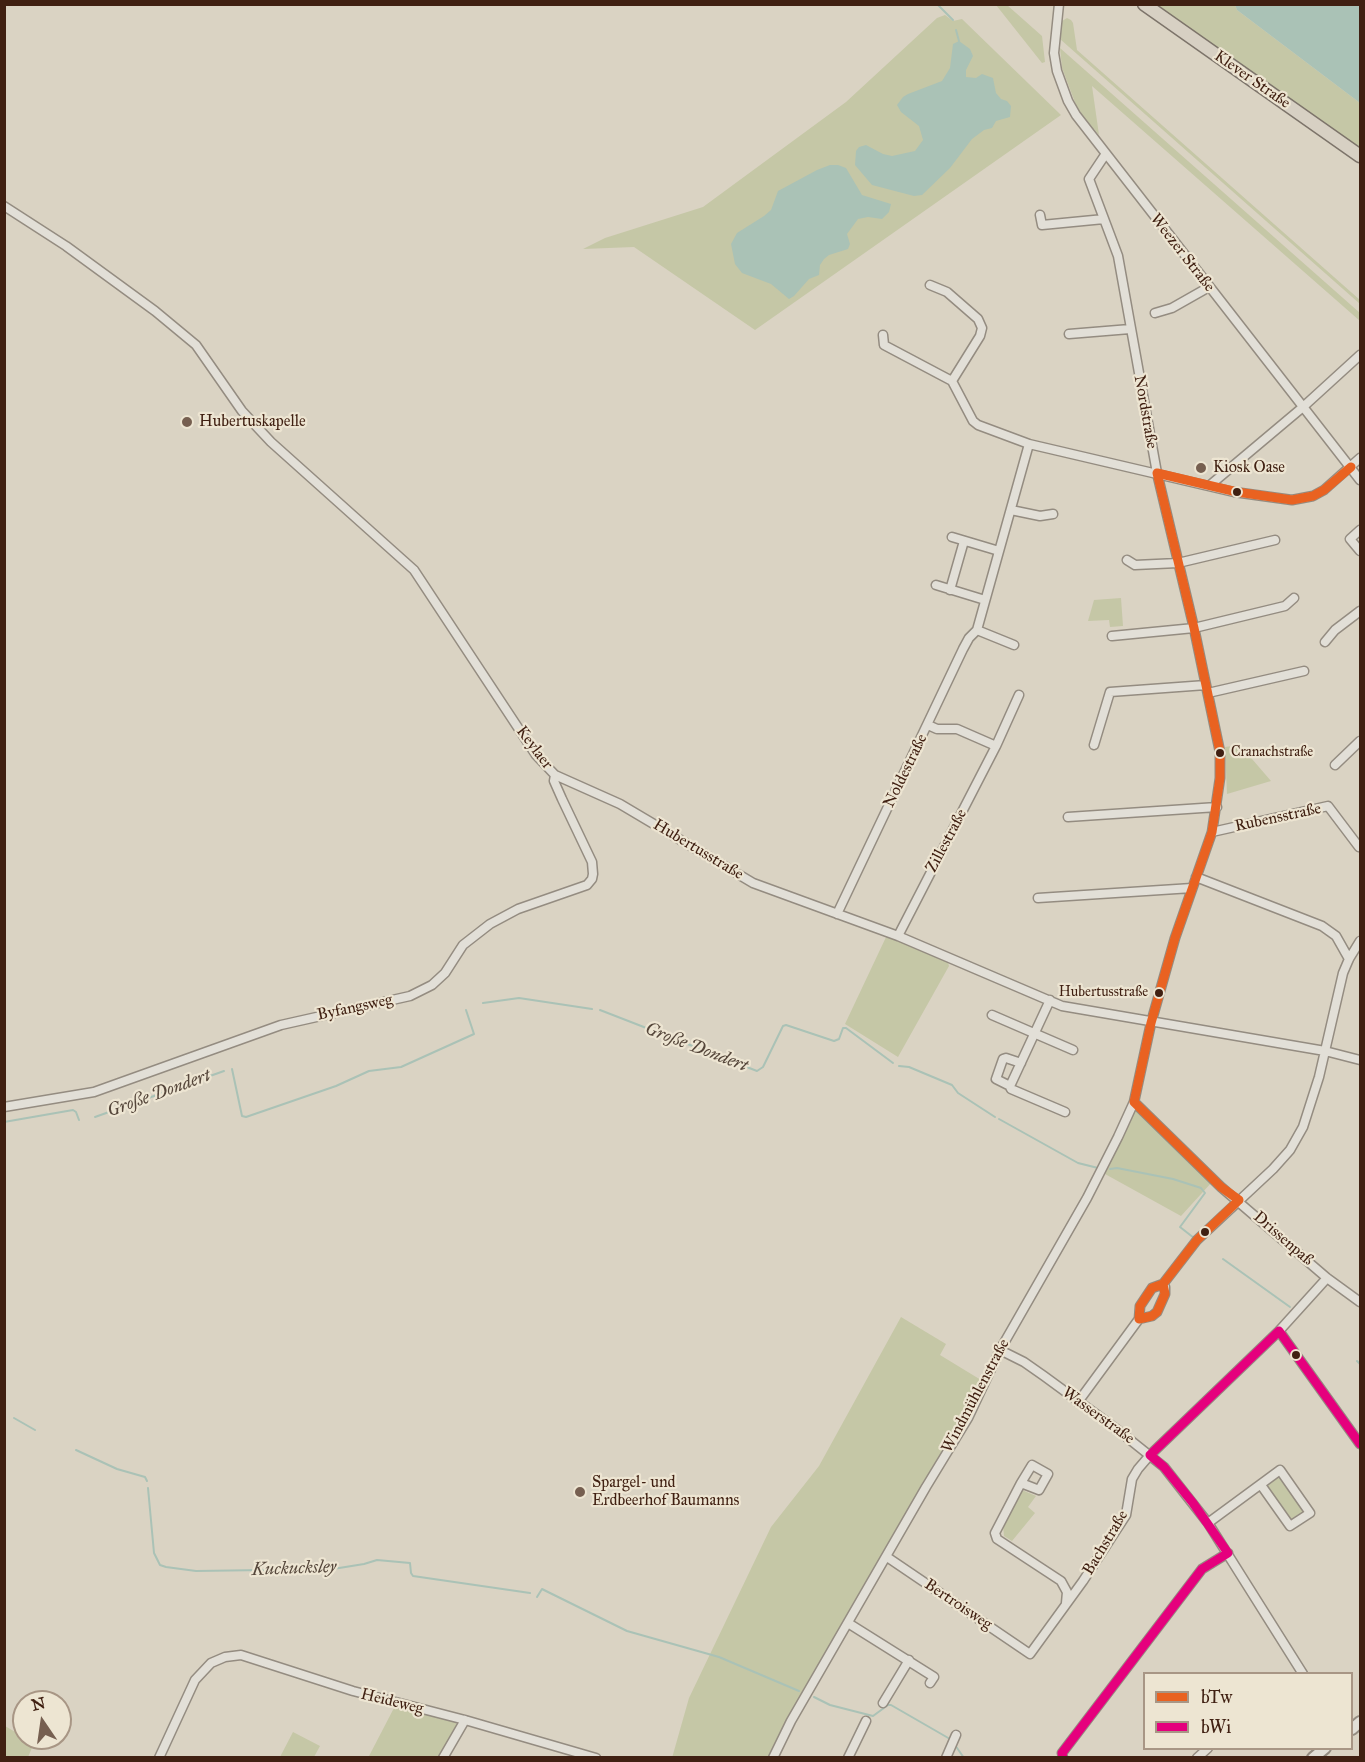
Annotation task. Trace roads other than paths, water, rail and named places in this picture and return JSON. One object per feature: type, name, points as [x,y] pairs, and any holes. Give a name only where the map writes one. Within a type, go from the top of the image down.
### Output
[{"type":"main road","name":"Klever Straße","points":[[1144,4],[1360,156]]},
{"type":"street","name":"Weezer Straße","points":[[1059,4],[1054,46],[1057,71],[1076,115],[1360,480]]},
{"type":"street","name":"Nordstraße","points":[[1105,155],[1089,180],[1118,256],[1157,473],[1194,628],[1220,752],[1220,778],[1212,832],[1175,938],[1151,1023]]},
{"type":"street","name":"Keylaer","points":[[4,206],[93,266],[155,311],[196,345],[242,411],[271,442],[414,570],[536,755],[555,775]]},
{"type":"street","points":[[1040,215],[1042,225],[1104,219]]},
{"type":"street","points":[[930,285],[947,291],[978,319],[982,328],[980,336],[951,381]]},
{"type":"street","points":[[1155,313],[1172,308],[1209,287]]},
{"type":"street","points":[[1069,334],[1130,329]]},
{"type":"street","points":[[883,335],[884,345],[951,381],[973,421],[978,425],[1029,444],[1209,486],[1256,496],[1292,500],[1313,496],[1324,490],[1360,458]]},
{"type":"street","points":[[1209,486],[1303,407],[1360,355]]},
{"type":"street","name":"Noldestraße","points":[[837,914],[963,649],[977,630],[1029,444]]},
{"type":"street","points":[[1011,510],[1040,516],[1053,514]]},
{"type":"street","points":[[1360,530],[1350,539],[1360,551]]},
{"type":"street","points":[[952,537],[999,551]]},
{"type":"street","points":[[1127,560],[1135,565],[1178,563],[1275,540]]},
{"type":"street","points":[[951,590],[964,541]]},
{"type":"street","points":[[936,585],[985,600]]},
{"type":"street","points":[[1112,636],[1194,628],[1285,606],[1294,598]]},
{"type":"street","points":[[1325,642],[1335,630],[1360,611]]},
{"type":"street","points":[[977,630],[1014,645]]},
{"type":"street","points":[[1094,745],[1110,692],[1207,689],[1304,671]]},
{"type":"street","name":"Zillestraße","points":[[898,936],[996,746],[1019,695]]},
{"type":"street","points":[[928,725],[937,729],[957,729],[996,746]]},
{"type":"street","points":[[1335,765],[1360,741]]},
{"type":"street","name":"Hubertusstraße","points":[[555,775],[620,804],[753,883],[898,936],[1062,1006],[1360,1060]]},
{"type":"street","name":"Byfangsweg","points":[[4,1107],[94,1092],[281,1024],[410,996],[425,990],[445,973],[463,945],[490,924],[518,909],[587,885],[592,879],[593,867],[590,858],[575,831],[554,781],[555,775]]},
{"type":"street","points":[[562,799],[572,784]]},
{"type":"street","name":"Rubensstraße","points":[[1212,832],[1328,806],[1359,848]]},
{"type":"street","points":[[1068,817],[1217,807]]},
{"type":"street","points":[[1196,878],[1322,926],[1336,936],[1349,959]]},
{"type":"street","points":[[1038,898],[1192,888]]},
{"type":"street","points":[[1078,1402],[1139,1319],[1140,1306],[1152,1288],[1163,1284],[1197,1240],[1280,1162],[1299,1134],[1319,1077],[1343,973],[1360,941]]},
{"type":"street","points":[[1009,1085],[1050,1000]]},
{"type":"street","points":[[992,1015],[1073,1050]]},
{"type":"street","name":"Windmühlenstraße","points":[[772,1758],[926,1487],[968,1418],[1000,1350],[1087,1198],[1134,1102],[1151,1023]]},
{"type":"street","points":[[1021,1064],[1003,1059],[995,1078],[1009,1085],[1011,1089],[1065,1112]]},
{"type":"street","name":"Drissenpaß","points":[[1134,1102],[1221,1187],[1239,1200],[1327,1278],[1360,1302]]},
{"type":"street","name":"Bachstraße","points":[[1030,1654],[1083,1581],[1126,1515],[1132,1479],[1150,1455],[1279,1331],[1327,1278]]},
{"type":"street","points":[[1139,1319],[1152,1316],[1157,1312],[1165,1294],[1163,1284]]},
{"type":"street","points":[[1279,1331],[1360,1444]]},
{"type":"street","name":"Wasserstraße","points":[[1000,1350],[1024,1362],[1164,1467],[1208,1523],[1301,1672]]},
{"type":"street","points":[[1208,1523],[1280,1470],[1310,1513],[1290,1526],[1261,1485]]},
{"type":"street","points":[[1021,1483],[995,1533],[997,1539],[1061,1581],[1071,1583],[1083,1581]]},
{"type":"street","points":[[1063,1758],[1062,1752],[1083,1728],[1203,1569],[1228,1553]]},
{"type":"street","name":"Bertroisweg","points":[[887,1557],[1030,1654]]},
{"type":"street","points":[[1061,1581],[1067,1592],[1066,1604]]},
{"type":"street","points":[[848,1623],[934,1677],[930,1683]]},
{"type":"street","name":"Heideweg","points":[[159,1758],[195,1680],[211,1663],[225,1657],[241,1655],[353,1691],[465,1719],[596,1758]]},
{"type":"street","points":[[883,1703],[909,1660]]},
{"type":"street","points":[[443,1758],[465,1719]]},
{"type":"street","points":[[848,1758],[866,1720]]},
{"type":"street","points":[[946,1758],[956,1735]]},
{"type":"waterway","points":[[937,4],[953,20]]},
{"type":"waterway","points":[[956,30],[959,41]]},
{"type":"waterway","name":"Große Dondert","points":[[483,1003],[519,998],[592,1009]]},
{"type":"waterway","name":"Große Dondert","points":[[232,1069],[242,1116],[246,1117],[336,1086],[369,1071],[401,1067],[474,1034],[466,1010]]},
{"type":"waterway","name":"Große Dondert","points":[[600,1010],[757,1071],[763,1067],[783,1026],[786,1025],[834,1041],[839,1039],[843,1028],[846,1028],[893,1063]]},
{"type":"waterway","points":[[899,1066],[909,1067],[952,1085],[958,1093],[995,1117]]},
{"type":"waterway","name":"Große Dondert","points":[[95,1117],[224,1071]]},
{"type":"waterway","name":"Große Dondert","points":[[4,1122],[73,1110],[79,1120]]},
{"type":"waterway","points":[[999,1119],[1078,1163],[1098,1168]]},
{"type":"waterway","points":[[1110,1169],[1117,1168],[1173,1179],[1201,1188],[1205,1193],[1180,1227],[1194,1238]]},
{"type":"waterway","points":[[1223,1259],[1290,1307]]},
{"type":"waterway","points":[[1357,1361],[1360,1364]]},
{"type":"waterway","name":"Kuckucksley","points":[[14,1418],[35,1430]]},
{"type":"waterway","name":"Kuckucksley","points":[[76,1450],[117,1469],[145,1477],[147,1481]]},
{"type":"waterway","name":"Kuckucksley","points":[[148,1488],[154,1553],[160,1565],[166,1567],[196,1571],[333,1569],[377,1560],[410,1563],[413,1576],[530,1593]]},
{"type":"waterway","name":"Kuckucksley","points":[[537,1597],[542,1589],[627,1631],[719,1657],[799,1691]]},
{"type":"waterway","name":"Kuckucksley","points":[[814,1697],[830,1705],[873,1716],[891,1705],[950,1739]]},
{"type":"waterway","name":"Kuckucksley","points":[[955,1745],[964,1758]]},
{"type":"place","name":"Hubertuskapelle","points":[[187,422]]},
{"type":"place","name":"Kiosk Oase","points":[[1201,468]]},
{"type":"place","name":"Cranachstraße","points":[[1220,753]]},
{"type":"place","name":"Hubertusstraße","points":[[1159,993]]},
{"type":"place","name":"Spargel- und Erdbeerhof Baumanns","points":[[580,1492]]}]
